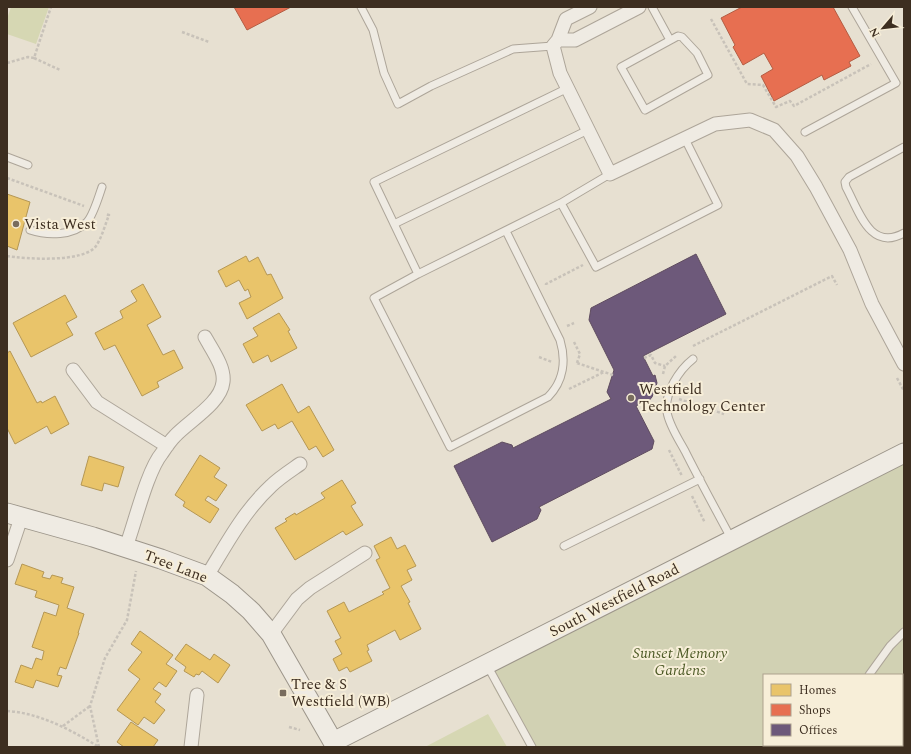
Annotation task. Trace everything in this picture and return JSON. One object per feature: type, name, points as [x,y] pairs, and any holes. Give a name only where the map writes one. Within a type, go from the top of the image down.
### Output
[{"type":"street","points":[[590,7],[566,19],[556,43],[560,73],[610,174],[684,137],[715,124],[750,120],[774,130],[797,156],[816,188],[850,250],[872,304],[904,364]]},
{"type":"street","points":[[556,43],[575,40],[639,7]]},
{"type":"street","points":[[126,547],[149,480],[160,454],[175,436],[202,412],[220,392],[223,381],[222,369],[206,337]]},
{"type":"street","points":[[73,370],[97,402],[167,446]]},
{"type":"street","name":"South Westfield Road","points":[[331,745],[487,664],[904,453]]},
{"type":"street","points":[[207,576],[241,520],[256,501],[271,485],[300,464]]},
{"type":"street","points":[[7,560],[14,516]]},
{"type":"street","name":"Tree Lane","points":[[14,516],[126,547],[207,576],[232,594],[271,634],[331,745]]},
{"type":"street","points":[[271,634],[297,600],[310,588],[365,553]]},
{"type":"street","points":[[191,747],[197,695]]},
{"type":"lane","points":[[361,7],[373,30],[384,73],[398,104],[431,86],[513,49],[556,43]]},
{"type":"lane","points":[[652,7],[670,40]]},
{"type":"lane","points":[[805,132],[896,83],[852,7]]},
{"type":"lane","points":[[682,37],[697,53],[708,75],[645,110],[621,67],[670,40],[682,37]]},
{"type":"lane","points":[[418,274],[374,182],[568,88]]},
{"type":"lane","points":[[394,224],[588,130]]},
{"type":"lane","points":[[561,203],[596,267],[718,205],[684,137]]},
{"type":"lane","points":[[904,147],[849,177],[845,182],[846,187],[866,225],[876,236],[888,239],[904,233]]},
{"type":"lane","points":[[7,157],[28,165]]},
{"type":"lane","points":[[506,231],[560,340],[564,354],[563,371],[553,391],[548,397],[450,447],[374,298],[418,274],[561,203],[610,174]]},
{"type":"lane","points":[[30,230],[56,234],[71,231],[87,221],[102,187]]},
{"type":"lane","points":[[693,359],[680,372],[673,385],[668,396],[667,412],[732,540]]},
{"type":"lane","points":[[564,546],[700,479]]},
{"type":"lane","points":[[870,674],[890,646],[904,632]]},
{"type":"lane","points":[[487,664],[532,747]]},
{"type":"path","points":[[34,58],[51,7]]},
{"type":"path","points":[[711,20],[746,84],[763,85],[776,107],[790,101],[794,106],[873,62]]},
{"type":"path","points":[[182,32],[209,42]]},
{"type":"path","points":[[7,63],[34,58],[60,70]]},
{"type":"path","points":[[549,291],[546,284],[593,260]]},
{"type":"path","points":[[686,350],[832,276],[837,285]]},
{"type":"path","points":[[563,319],[570,333]]},
{"type":"path","points":[[567,326],[574,323]]},
{"type":"path","points":[[574,340],[580,354],[575,370]]},
{"type":"path","points":[[662,379],[665,366],[679,353]]},
{"type":"path","points":[[644,358],[651,355],[655,363],[665,366]]},
{"type":"path","points":[[539,357],[554,363]]},
{"type":"path","points":[[577,363],[613,374]]},
{"type":"path","points":[[571,383],[569,389],[604,372]]},
{"type":"path","points":[[678,399],[724,414]]},
{"type":"path","points":[[666,445],[705,523]]},
{"type":"path","points":[[99,747],[90,706],[105,658],[126,620],[136,571]]},
{"type":"path","points":[[63,726],[90,706]]},
{"type":"path","points":[[7,711],[16,712],[63,726],[99,747]]},
{"type":"path","points":[[289,727],[300,730]]},
{"type":"green space","points":[[11,7],[49,7],[36,44],[7,34],[7,19]]},
{"type":"green space","name":"Sunset Memory Gardens","points":[[904,453],[904,747],[527,747],[493,686],[490,663]]},
{"type":"green space","points":[[488,714],[507,747],[425,747]]},
{"type":"building: Homes","name":"Vista West","points":[[7,194],[30,202],[17,250],[7,246]]},
{"type":"building: Homes","points":[[246,256],[249,262],[258,257],[267,275],[271,274],[283,298],[247,319],[239,303],[251,297],[248,289],[245,291],[239,280],[226,287],[218,271]]},
{"type":"building: Homes","points":[[143,284],[161,317],[147,325],[163,355],[174,350],[183,368],[157,382],[159,387],[142,396],[115,345],[104,350],[95,333],[123,318],[120,311],[137,301],[131,291]]},
{"type":"building: Homes","points":[[65,295],[77,317],[66,323],[73,335],[31,357],[13,323]]},
{"type":"building: Homes","points":[[279,313],[290,330],[288,331],[297,348],[271,362],[268,355],[253,363],[243,344],[258,336],[253,328]]},
{"type":"building: Homes","points":[[10,351],[37,403],[41,401],[42,403],[55,396],[69,424],[51,434],[47,426],[15,444],[7,428],[7,353]]},
{"type":"building: Homes","points":[[282,384],[298,413],[309,406],[334,450],[323,457],[316,446],[309,450],[292,421],[278,429],[275,424],[262,431],[246,405]]},
{"type":"building: Homes","points":[[200,455],[220,468],[214,477],[227,485],[216,501],[208,496],[205,500],[219,509],[210,523],[183,506],[185,502],[175,495]]},
{"type":"building: Homes","points":[[89,456],[124,467],[118,487],[104,483],[102,491],[81,485]]},
{"type":"building: Homes","points":[[342,480],[356,503],[351,506],[363,525],[346,535],[343,531],[295,560],[275,528],[287,521],[285,519],[295,513],[296,515],[325,498],[321,493]]},
{"type":"building: Homes","points":[[391,537],[397,549],[405,545],[416,566],[407,570],[412,580],[401,586],[410,602],[408,603],[421,629],[400,640],[395,630],[367,645],[369,650],[367,651],[372,661],[350,672],[347,667],[339,671],[333,659],[342,654],[335,641],[341,638],[327,611],[344,602],[349,612],[384,594],[382,592],[390,588],[376,560],[380,558],[374,546]]},
{"type":"building: Homes","points":[[22,564],[44,572],[42,577],[50,579],[52,575],[63,578],[61,583],[74,587],[67,608],[84,614],[66,669],[60,667],[57,675],[62,676],[58,687],[36,680],[33,688],[15,682],[21,665],[32,669],[36,658],[42,660],[44,651],[32,647],[44,612],[56,616],[59,605],[35,597],[37,591],[15,584]]},
{"type":"building: Homes","points":[[140,631],[173,655],[166,664],[177,671],[166,687],[159,682],[153,689],[161,694],[155,702],[165,710],[154,724],[144,717],[138,725],[117,710],[140,679],[128,670],[142,652],[131,644]]},
{"type":"building: Homes","points":[[186,644],[210,660],[214,654],[230,665],[218,683],[202,671],[199,675],[196,674],[194,677],[184,671],[186,667],[175,659]]},
{"type":"building: Homes","points":[[131,722],[158,740],[153,747],[124,747],[117,742]]},
{"type":"building: Shops","points":[[234,7],[291,7],[247,30]]},
{"type":"building: Shops","points":[[742,7],[833,7],[860,56],[849,62],[851,66],[824,80],[822,75],[774,101],[761,76],[773,69],[764,53],[743,65],[733,47],[735,45],[721,18]]},
{"type":"building: Offices","name":"Westfield Technology Center","points":[[696,254],[726,314],[643,356],[653,376],[655,375],[657,383],[652,397],[647,403],[645,401],[636,406],[654,441],[652,449],[539,507],[541,510],[537,519],[492,542],[454,466],[502,442],[512,445],[513,448],[611,399],[607,392],[614,370],[589,320],[591,308]]},
{"type":"place","name":"Vista West","points":[[16,224]]},
{"type":"place","name":"Westfield Technology Center","points":[[631,398]]},
{"type":"place","name":"Tree & S Westfield (WB)","points":[[283,693]]}]
